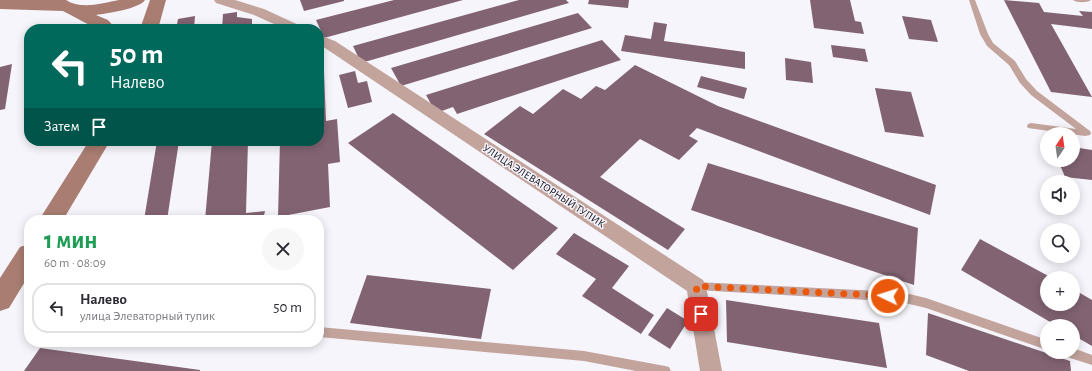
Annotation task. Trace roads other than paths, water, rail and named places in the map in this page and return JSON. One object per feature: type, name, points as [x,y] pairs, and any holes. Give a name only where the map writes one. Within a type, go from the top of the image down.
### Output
[{"type":"main road","points":[[0,4],[63,5],[85,10],[119,6],[137,0]]},
{"type":"main road","points":[[151,24],[158,0]]},
{"type":"main road","points":[[63,5],[102,24]]},
{"type":"main road","points":[[54,215],[97,146]]},
{"type":"main road","points":[[0,300],[24,262]]},
{"type":"street","points":[[221,0],[258,12],[285,24]]},
{"type":"street","name":"УЛИЦА ЭЛЕВАТОРНЫЙ ТУПИК","points":[[324,41],[696,286]]},
{"type":"street","points":[[696,286],[711,371]]},
{"type":"lane","points":[[972,0],[984,34],[990,44],[1012,63],[1023,81],[1034,93],[1090,133]]},
{"type":"lane","points":[[1076,0],[1088,0]]},
{"type":"lane","points":[[1031,126],[1090,133]]},
{"type":"lane","points":[[696,286],[901,297],[926,303],[1040,343]]},
{"type":"lane","points":[[324,332],[584,356],[665,371]]},
{"type":"lane","points":[[1080,356],[1092,360]]}]
